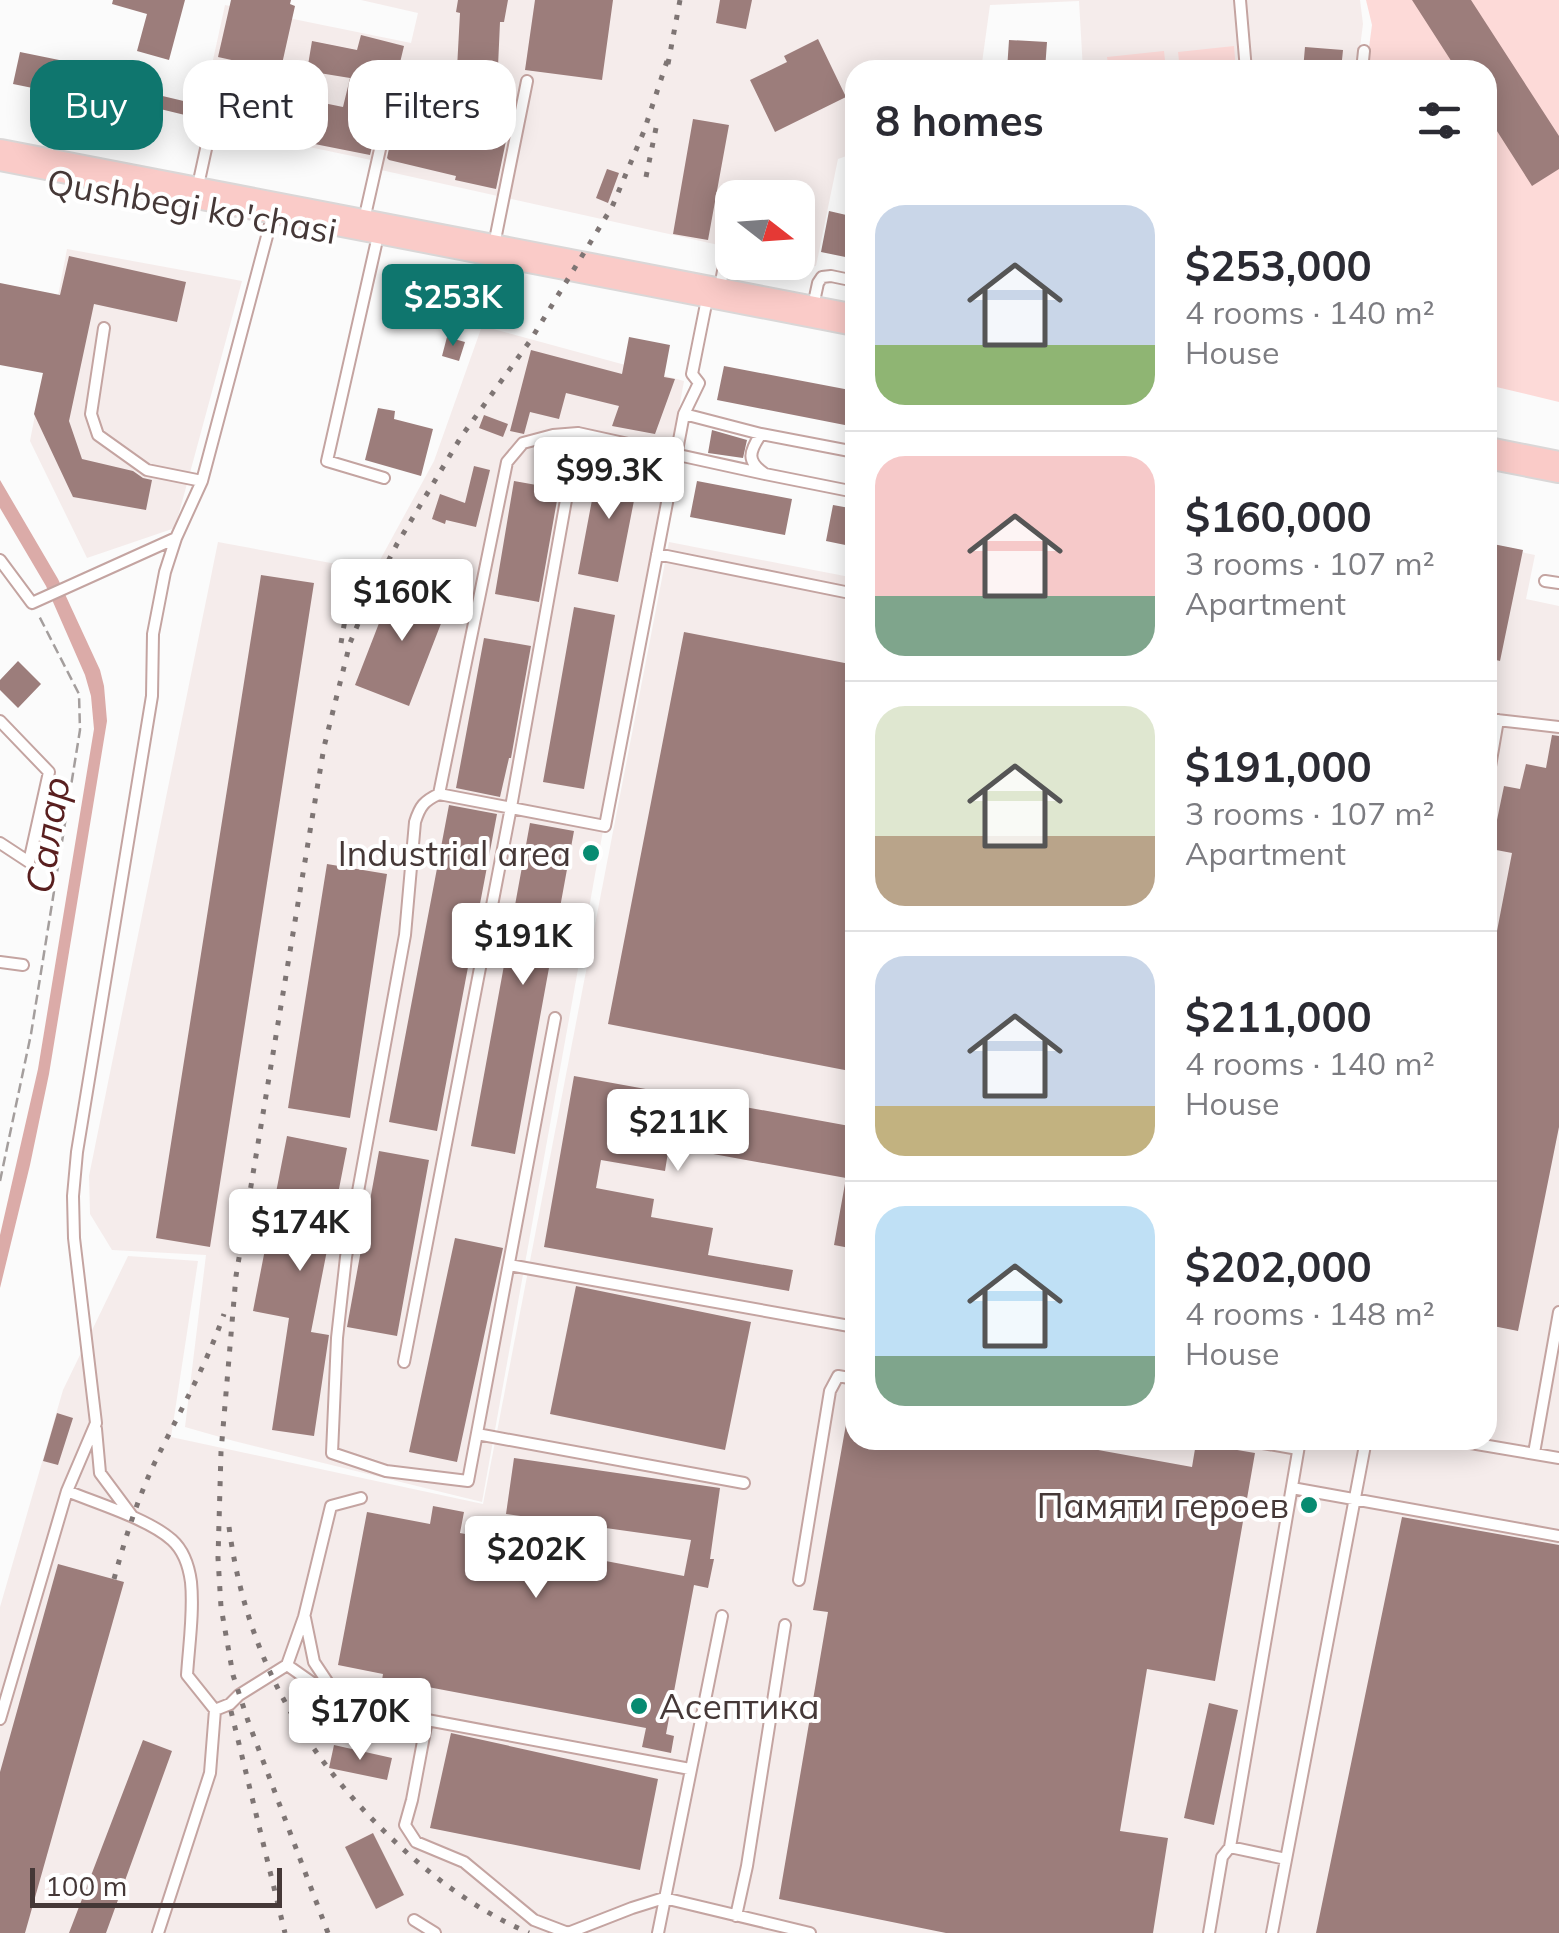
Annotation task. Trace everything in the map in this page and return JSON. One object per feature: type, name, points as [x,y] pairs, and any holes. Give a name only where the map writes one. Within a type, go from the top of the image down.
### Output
[{"type":"main road","name":"Qushbegi ko'chasi","points":[[0,155],[195,200],[616,284],[845,318]]},
{"type":"main road","name":"Qushbegi ko'chasi","points":[[0,170],[195,200]]},
{"type":"main road","name":"Qushbegi ko'chasi","points":[[370,233],[492,251],[711,297],[845,330]]},
{"type":"main road","points":[[1497,442],[1559,454]]},
{"type":"main road","points":[[1497,455],[1559,467]]},
{"type":"lane","points":[[1240,0],[1245,60]]},
{"type":"lane","points":[[1363,60],[1364,51]]},
{"type":"lane","points":[[516,128],[527,81]]},
{"type":"lane","points":[[195,200],[206,150]]},
{"type":"lane","points":[[381,150],[370,233],[327,462],[384,478]]},
{"type":"lane","points":[[492,251],[512,150]]},
{"type":"lane","points":[[132,1516],[100,1473],[74,1238],[77,1152],[152,696],[152,634],[176,538],[202,480],[272,215]]},
{"type":"lane","points":[[812,311],[822,277],[845,279]]},
{"type":"lane","points":[[555,1018],[468,1482],[386,1471],[332,1453],[337,1338],[346,1257],[405,935],[416,822],[424,801],[439,794],[604,826],[684,414],[699,383],[692,374],[716,280]]},
{"type":"lane","points":[[104,328],[91,414],[98,435],[147,470],[202,480]]},
{"type":"lane","points":[[684,414],[845,450]]},
{"type":"lane","points":[[404,1362],[512,806],[578,433]]},
{"type":"lane","points":[[439,794],[507,462],[523,444],[578,433],[845,490]]},
{"type":"lane","points":[[762,434],[752,448],[752,459],[754,467],[766,474]]},
{"type":"lane","points":[[0,560],[32,603],[176,538]]},
{"type":"lane","points":[[657,554],[845,592]]},
{"type":"lane","points":[[1545,580],[1559,583]]},
{"type":"lane","points":[[1497,720],[1559,728]]},
{"type":"lane","points":[[0,721],[49,772],[29,862],[0,843]]},
{"type":"lane","points":[[0,962],[23,966]]},
{"type":"lane","points":[[509,1265],[845,1324]]},
{"type":"lane","points":[[1534,1453],[1559,1312]]},
{"type":"lane","points":[[798,1580],[830,1391],[838,1376],[845,1377]]},
{"type":"lane","points":[[0,1720],[67,1492],[96,1423]]},
{"type":"lane","points":[[477,1434],[744,1483]]},
{"type":"lane","points":[[1497,1447],[1559,1458]]},
{"type":"lane","points":[[1208,1933],[1222,1857],[1230,1848],[1298,1450]]},
{"type":"lane","points":[[1272,1933],[1364,1450]]},
{"type":"lane","points":[[1292,1488],[1559,1536]]},
{"type":"lane","points":[[67,1492],[132,1516],[171,1539],[187,1564],[192,1592],[187,1674],[215,1710],[210,1773],[158,1933]]},
{"type":"lane","points":[[215,1710],[287,1665],[304,1617],[331,1506],[362,1498]]},
{"type":"lane","points":[[658,1933],[722,1616]]},
{"type":"lane","points":[[304,1617],[314,1662],[341,1703]]},
{"type":"lane","points":[[736,1916],[784,1625]]},
{"type":"lane","points":[[287,1665],[341,1703],[690,1769]]},
{"type":"lane","points":[[427,1720],[405,1825],[416,1842],[464,1862],[534,1920],[568,1933],[664,1898],[810,1933]]},
{"type":"lane","points":[[1230,1848],[1286,1858]]},
{"type":"lane","points":[[414,1920],[435,1933]]},
{"type":"path","points":[[0,1180],[31,1034],[80,730],[79,694],[32,603]]},
{"type":"shaded area","points":[[361,0],[1360,0],[1363,24],[1358,60],[1082,60],[1079,1],[990,5],[982,60],[845,60],[845,157],[838,159],[816,266],[815,180],[715,180],[715,244],[381,170],[385,150],[516,150],[516,60],[348,60],[348,150],[384,150],[381,162],[324,150],[328,150],[328,60],[213,60],[225,5],[411,43],[418,13]]},
{"type":"shaded area","points":[[1366,0],[1559,0],[1559,402],[1497,387],[1497,60],[1367,60],[1372,25]]},
{"type":"shaded area","points":[[1234,46],[1235,60],[1179,60],[1178,52]]},
{"type":"shaded area","points":[[1164,51],[1165,60],[1107,60],[1107,57]]},
{"type":"shaded area","points":[[67,249],[242,281],[175,528],[87,558],[30,441]]},
{"type":"shaded area","points":[[482,326],[684,381],[482,1502],[185,1427],[206,1255],[112,1250],[90,1214],[89,1176],[218,542],[374,571],[434,461]]},
{"type":"shaded area","name":"Салар","points":[[0,480],[58,579],[100,670],[107,721],[49,1074],[0,1288],[0,1235],[38,1069],[94,729],[85,675],[46,586],[0,508]]},
{"type":"shaded area","points":[[669,542],[845,576],[845,1450],[1497,1450],[1497,547],[1535,555],[1526,599],[1559,606],[1559,1933],[0,1933],[0,1607],[63,1390],[128,1256],[198,1261],[171,1437],[483,1504]]},
{"type":"building","points":[[113,0],[185,0],[169,60],[137,51],[147,14],[112,4]]},
{"type":"building","points":[[231,0],[291,0],[290,4],[295,6],[283,60],[218,57]]},
{"type":"building","points":[[458,0],[508,0],[504,22],[500,22],[498,60],[457,60],[460,13],[456,12]]},
{"type":"building","points":[[535,0],[613,0],[602,80],[525,70]]},
{"type":"building","points":[[720,0],[752,0],[746,29],[716,23]]},
{"type":"building","points":[[1412,0],[1471,0],[1559,136],[1559,169],[1532,186],[1497,131],[1497,60],[1451,60]]},
{"type":"building","points":[[361,35],[404,46],[401,60],[348,60],[348,78],[328,74],[328,60],[309,60],[312,41],[357,50]]},
{"type":"building","points":[[818,39],[845,97],[775,132],[750,80],[787,62],[784,56]]},
{"type":"building","points":[[1009,40],[1047,42],[1046,60],[1008,60]]},
{"type":"building","points":[[1305,47],[1343,50],[1342,60],[1304,60]]},
{"type":"building","points":[[20,52],[59,60],[30,60],[30,87],[13,84]]},
{"type":"building","points":[[348,86],[348,150],[371,150],[370,155],[328,147],[328,104],[343,107]]},
{"type":"building","points":[[163,96],[183,101],[183,115],[163,110]]},
{"type":"building","points":[[693,119],[729,125],[719,180],[715,180],[708,240],[673,234]]},
{"type":"building","points":[[389,150],[504,150],[496,189],[387,158]]},
{"type":"building","points":[[607,169],[619,173],[608,203],[596,198]]},
{"type":"building","points":[[829,211],[845,215],[845,257],[821,252]]},
{"type":"building","points":[[69,256],[186,282],[177,322],[94,304],[69,421],[82,459],[133,471],[152,480],[146,510],[73,497],[34,414],[43,373],[0,365],[0,283],[60,295]]},
{"type":"building","points":[[447,337],[465,342],[459,361],[442,356]]},
{"type":"building","points":[[629,337],[670,345],[664,377],[675,379],[655,434],[612,426],[619,406],[566,393],[559,419],[530,412],[524,434],[510,431],[531,350],[622,374]]},
{"type":"building","points":[[724,366],[845,389],[845,425],[717,400]]},
{"type":"building","points":[[378,408],[395,411],[394,419],[433,429],[421,476],[365,460]]},
{"type":"building","points":[[484,415],[508,424],[503,437],[479,428]]},
{"type":"building","points":[[712,430],[747,440],[743,458],[708,453]]},
{"type":"building","points":[[599,463],[640,470],[618,582],[578,574]]},
{"type":"building","points":[[474,466],[490,470],[476,527],[432,519],[440,494],[465,503]]},
{"type":"building","points":[[514,481],[559,489],[539,602],[495,594]]},
{"type":"building","points":[[697,481],[792,499],[785,535],[690,517]]},
{"type":"building","points":[[833,505],[845,507],[845,545],[826,541]]},
{"type":"building","points":[[1497,545],[1523,550],[1500,661],[1497,660]]},
{"type":"building","points":[[261,575],[314,583],[210,1247],[156,1238]]},
{"type":"building","points":[[395,582],[449,603],[409,706],[355,685]]},
{"type":"building","points":[[574,607],[615,615],[584,789],[543,782]]},
{"type":"building","points":[[684,632],[845,663],[845,1070],[608,1024]]},
{"type":"building","points":[[484,638],[531,646],[500,797],[456,788]]},
{"type":"building","points":[[18,661],[41,684],[18,708],[0,690],[0,680]]},
{"type":"building","points":[[1552,735],[1559,736],[1559,1127],[1518,1331],[1497,1327],[1497,931],[1512,853],[1497,850],[1497,820],[1504,786],[1520,789],[1526,764],[1546,768]]},
{"type":"building","points":[[449,805],[497,814],[437,1131],[389,1122]]},
{"type":"building","points":[[530,823],[574,831],[515,1154],[471,1146]]},
{"type":"building","points":[[327,864],[387,874],[350,1118],[288,1108]]},
{"type":"building","points":[[574,1076],[845,1125],[845,1178],[669,1146],[665,1171],[601,1160],[596,1188],[654,1199],[651,1217],[713,1228],[708,1255],[793,1270],[789,1291],[544,1247]]},
{"type":"building","points":[[287,1136],[347,1148],[311,1332],[329,1335],[314,1436],[272,1430],[289,1318],[253,1311]]},
{"type":"building","points":[[379,1151],[429,1160],[397,1336],[347,1327]]},
{"type":"building","points":[[845,1184],[845,1247],[834,1245]]},
{"type":"building","points":[[455,1238],[503,1248],[457,1462],[409,1452]]},
{"type":"building","points":[[576,1286],[751,1322],[725,1450],[550,1414]]},
{"type":"building","points":[[57,1413],[73,1418],[58,1465],[43,1461]]},
{"type":"building","points":[[845,1430],[845,1450],[1098,1450],[1192,1467],[1195,1450],[1255,1453],[1215,1681],[1147,1669],[1120,1831],[1168,1838],[1153,1933],[946,1933],[779,1899],[828,1612],[813,1610]]},
{"type":"building","points":[[514,1458],[720,1488],[708,1588],[694,1585],[666,1734],[674,1736],[671,1753],[642,1747],[646,1728],[412,1684],[410,1698],[380,1692],[383,1674],[338,1665],[367,1512],[430,1524],[433,1506],[464,1512],[460,1533],[684,1576],[691,1540],[506,1514]]},
{"type":"building","points":[[1402,1517],[1559,1545],[1559,1933],[1316,1933]]},
{"type":"building","points":[[58,1564],[124,1582],[25,1933],[0,1933],[0,1772]]},
{"type":"building","points":[[1209,1703],[1238,1710],[1214,1825],[1184,1818]]},
{"type":"building","points":[[451,1733],[658,1779],[640,1870],[430,1828]]},
{"type":"building","points":[[143,1740],[172,1751],[106,1933],[69,1933]]},
{"type":"building","points":[[334,1745],[392,1758],[387,1780],[329,1768]]},
{"type":"building","points":[[373,1833],[404,1895],[376,1909],[345,1847]]},
{"type":"railway","points":[[668,64],[680,0]]},
{"type":"railway","points":[[328,1933],[233,1675],[221,1607],[218,1558],[221,1452],[236,1276],[324,747],[350,643],[368,600],[461,437],[530,341],[612,207],[644,131],[670,52]]},
{"type":"railway","points":[[646,177],[657,123]]},
{"type":"railway","points":[[341,643],[349,596]]},
{"type":"railway","points":[[114,1579],[155,1462],[201,1371],[224,1314]]},
{"type":"railway","points":[[229,1527],[248,1614],[263,1655],[280,1694],[327,1766],[386,1833],[419,1863],[471,1902],[529,1933]]},
{"type":"railway","points":[[231,1711],[285,1933]]},
{"type":"place","name":"Industrial area","points":[[591,853]]},
{"type":"place","name":"Памяти героев","points":[[1309,1505]]},
{"type":"place","name":"Асептика","points":[[639,1706]]}]
